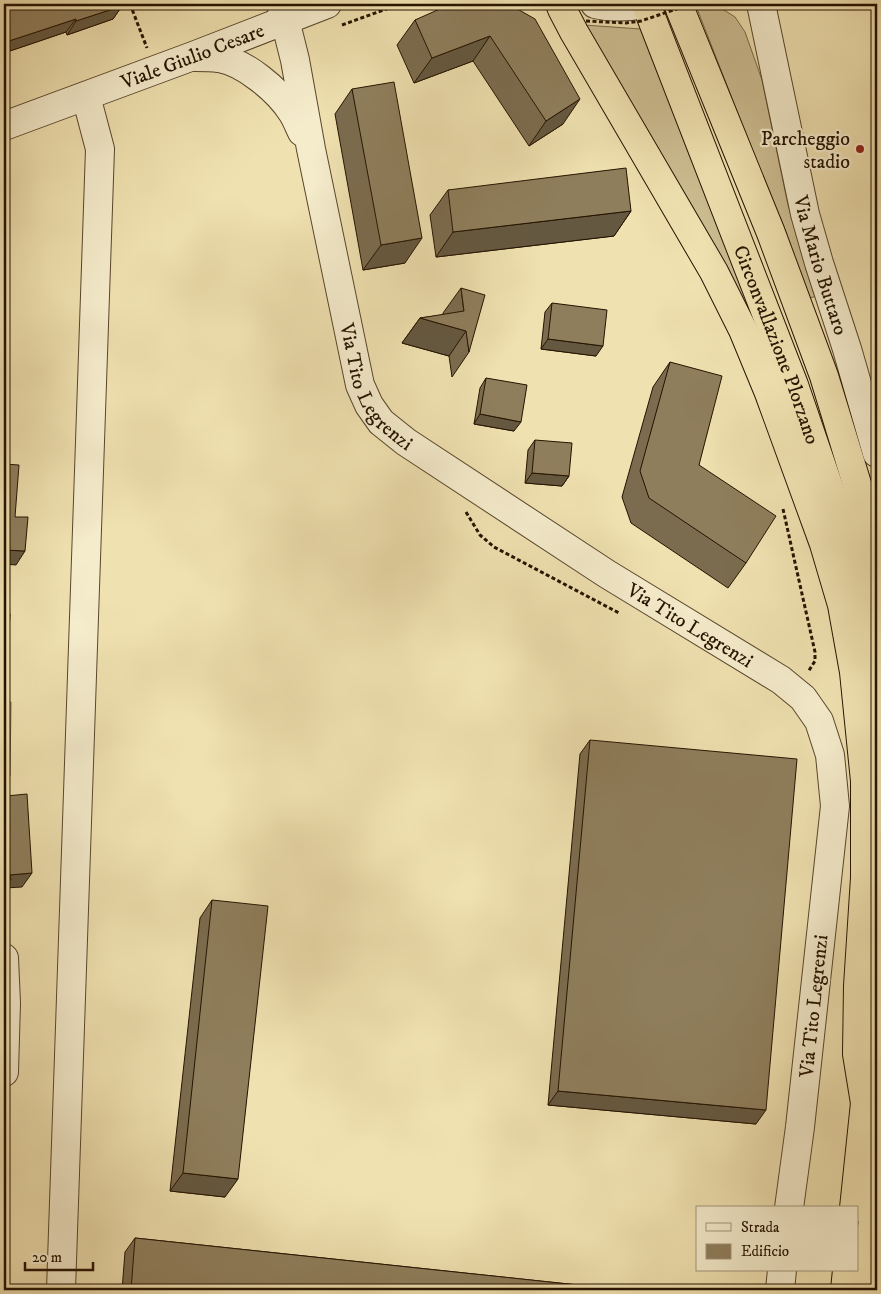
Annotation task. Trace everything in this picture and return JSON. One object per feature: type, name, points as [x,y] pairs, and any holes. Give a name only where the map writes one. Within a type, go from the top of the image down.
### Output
[{"type":"highway","points":[[560,4],[574,32],[714,272],[743,330],[769,393],[818,526],[842,605],[854,672],[865,781],[865,878],[858,986],[857,1054],[865,1103]]},
{"type":"highway","name":"Circonvallazione Plorzano","points":[[646,4],[794,385],[844,531],[861,594],[877,694]]},
{"type":"highway","name":"Circonvallazione Plorzano","points":[[678,4],[771,233],[824,376],[868,520],[877,565]]},
{"type":"highway","points":[[854,1206],[877,1013]]},
{"type":"highway","points":[[865,1290],[877,1182]]},
{"type":"highway","points":[[845,1290],[847,1272]]},
{"type":"street","points":[[590,12],[603,6],[620,7],[646,4]]},
{"type":"street","name":"Via Mario Buttaro","points":[[731,4],[769,44]]},
{"type":"street","name":"Via Mario Buttaro","points":[[761,4],[805,214],[877,453]]},
{"type":"street","name":"Viale Giulio Cesare","points":[[4,126],[193,56],[284,12],[332,15]]},
{"type":"street","name":"Via Tito Legrenzi","points":[[284,12],[360,385],[369,406],[381,422],[406,442],[607,574],[781,680],[803,698],[818,721],[830,755],[835,806],[790,1206]]},
{"type":"street","name":"Via Tito Legrenzi","points":[[193,56],[219,58],[239,64],[259,78],[276,92],[291,111],[311,149]]},
{"type":"street","points":[[61,1290],[100,149],[86,96]]},
{"type":"street","points":[[4,958],[6,1003],[4,1072]]},
{"type":"street","points":[[780,1290],[782,1272]]},
{"type":"path","points":[[130,4],[156,71]]},
{"type":"path","points":[[332,15],[400,4]]},
{"type":"path","points":[[590,12],[626,23],[641,21],[691,4]]},
{"type":"path","points":[[719,4],[731,4]]},
{"type":"path","points":[[873,4],[877,13]]},
{"type":"path","points":[[782,506],[815,652],[815,661],[808,672],[801,667]]},
{"type":"path","points":[[464,508],[480,535],[494,548],[621,614]]},
{"type":"green space","points":[[705,4],[715,6],[735,17],[745,32],[762,80],[788,205],[817,296],[810,298],[696,6]]},
{"type":"green space","points":[[584,25],[641,29],[753,310],[748,313]]},
{"type":"green space","points":[[4,702],[11,702],[10,776],[4,776]]},
{"type":"building","points":[[4,4],[121,4],[122,6],[9,41],[4,26]]},
{"type":"building","points":[[451,4],[503,4],[514,7],[535,19],[580,99],[546,121],[490,36],[432,58],[415,20]]},
{"type":"building","points":[[394,82],[422,238],[381,245],[352,89]]},
{"type":"building","points":[[626,168],[631,211],[453,232],[448,190]]},
{"type":"building","points":[[461,288],[485,295],[469,352],[466,331],[420,318],[464,311]]},
{"type":"building","points":[[552,303],[607,310],[603,346],[548,339]]},
{"type":"building","points":[[670,362],[722,376],[699,465],[776,516],[746,563],[649,498],[640,471]]},
{"type":"building","points":[[486,378],[527,385],[521,422],[480,414]]},
{"type":"building","points":[[535,440],[572,443],[569,476],[532,473]]},
{"type":"building","points":[[4,464],[19,465],[15,517],[28,517],[25,551],[4,550]]},
{"type":"building","points":[[4,613],[10,614],[8,647],[4,647]]},
{"type":"building","points":[[590,740],[797,759],[766,1110],[558,1091]]},
{"type":"building","points":[[4,786],[6,786],[6,796],[27,794],[32,873],[10,875],[11,880],[4,881]]},
{"type":"building","points":[[212,900],[268,906],[238,1179],[183,1173]]},
{"type":"building","points":[[135,1238],[625,1290],[131,1290]]},
{"type":"place","name":"Parcheggio stadio","points":[[860,149]]}]
